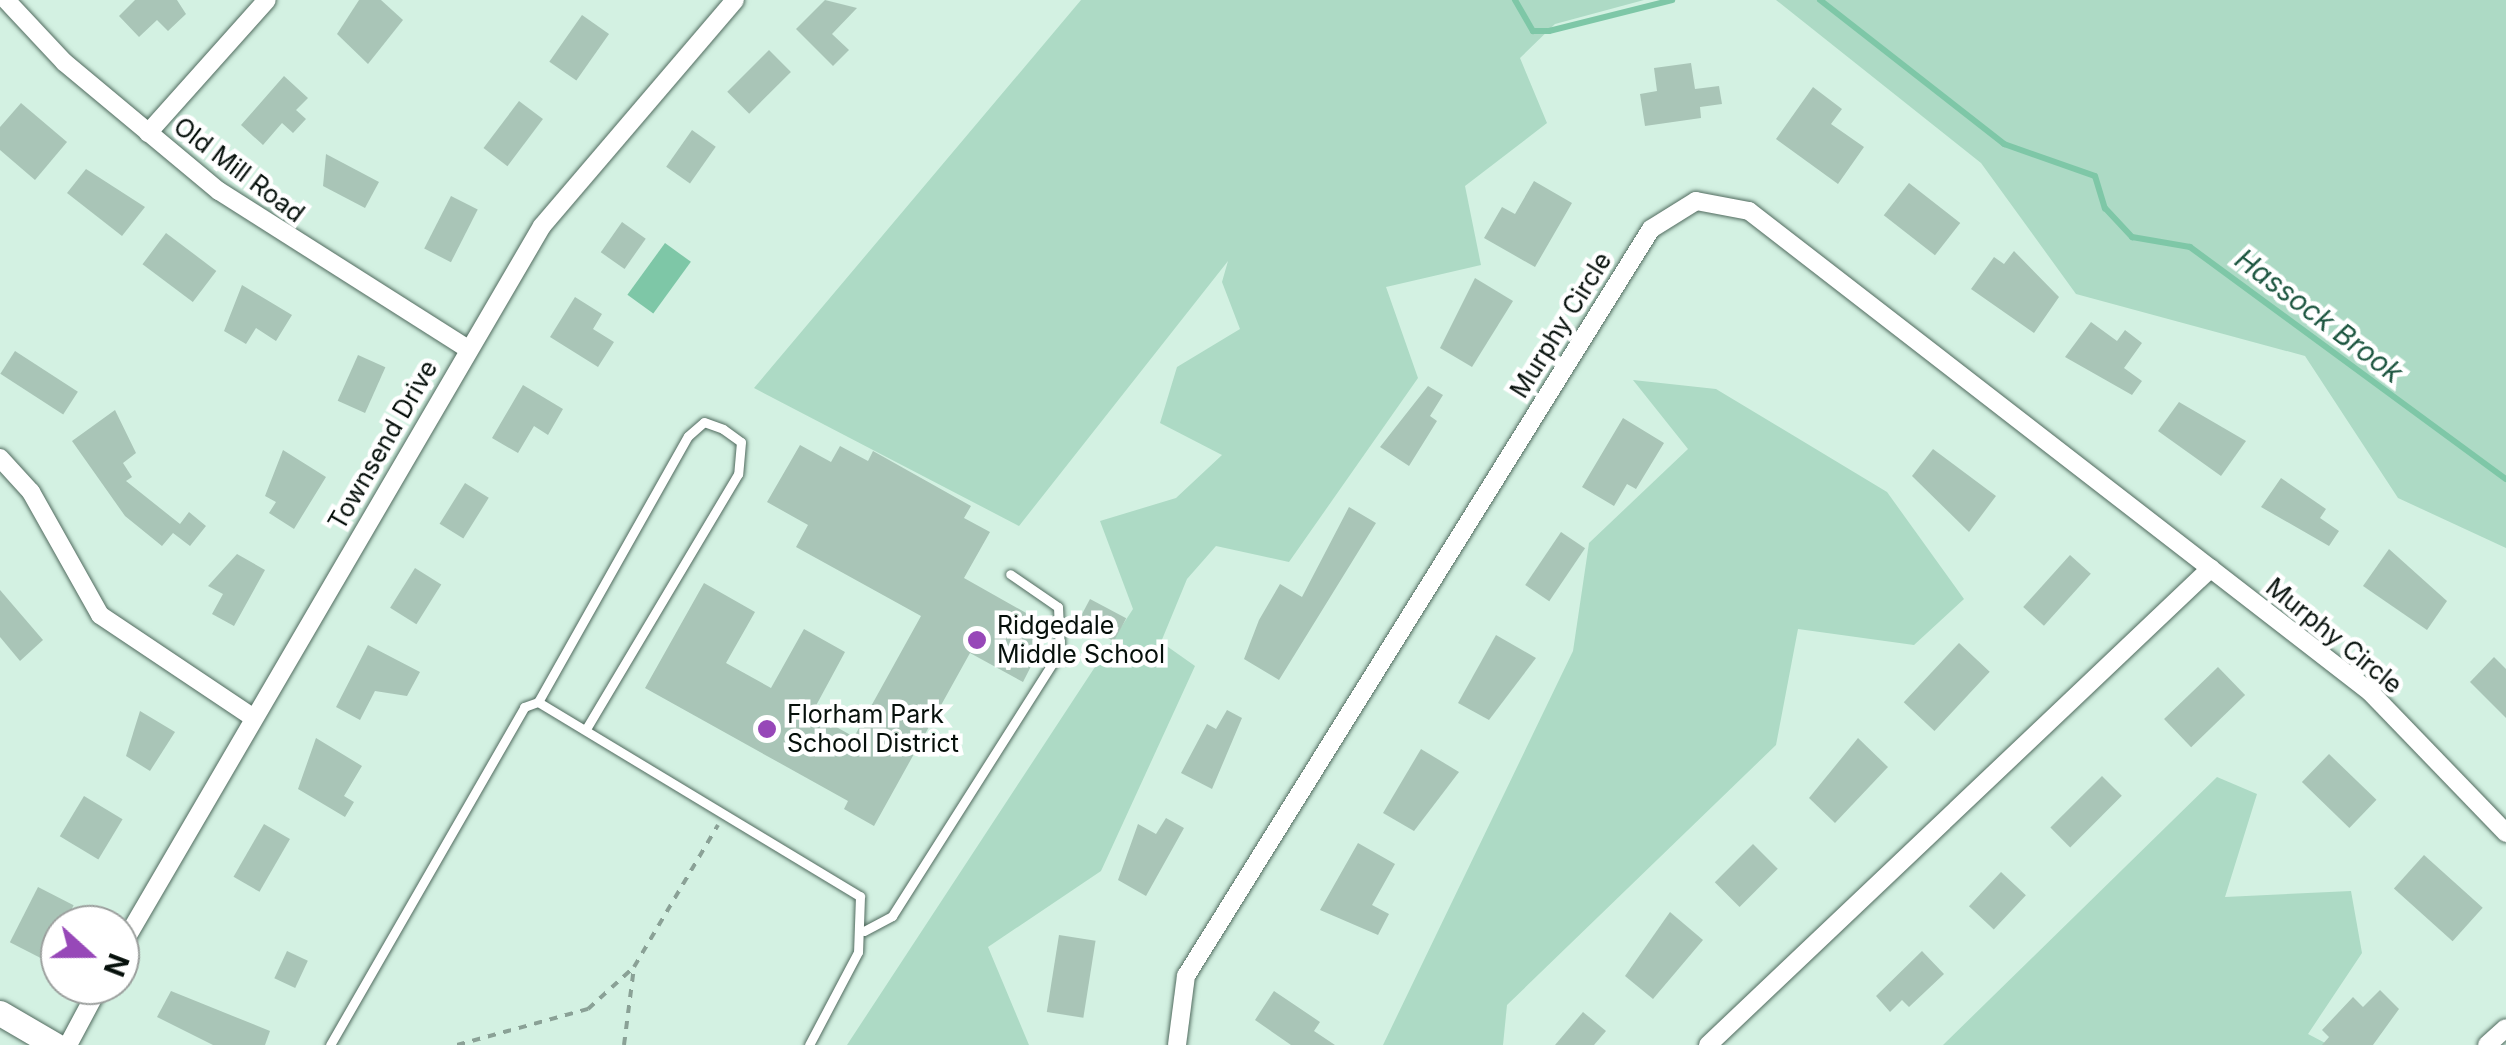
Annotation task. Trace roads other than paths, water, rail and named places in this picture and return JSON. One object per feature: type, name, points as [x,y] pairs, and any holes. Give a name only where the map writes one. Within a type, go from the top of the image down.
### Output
[{"type":"main road","points":[[0,1013],[55,1045]]},
{"type":"street","name":"Old Mill Road","points":[[6,0],[148,133],[280,234],[468,348]]},
{"type":"street","points":[[148,133],[267,0]]},
{"type":"street","name":"Townsend Drive","points":[[140,915],[468,348],[562,198],[735,0]]},
{"type":"street","name":"Murphy Circle","points":[[1177,1045],[1186,976],[1651,228],[1678,207],[1711,200],[1748,211],[2370,692],[2506,832]]},
{"type":"street","points":[[0,458],[32,492],[100,615],[254,718]]},
{"type":"street","points":[[1708,1045],[2210,568]]},
{"type":"street","points":[[68,1045],[89,1005]]},
{"type":"street","points":[[2488,1045],[2506,1028]]},
{"type":"lane","points":[[330,1045],[524,707],[538,702],[688,436],[704,422],[722,429],[741,442],[738,474],[587,727]]},
{"type":"lane","points":[[809,1045],[864,932],[892,916],[1060,651],[1058,608],[1010,574]]},
{"type":"lane","points":[[538,702],[587,727],[848,884],[864,932]]},
{"type":"waterway","name":"Hassock Brook","points":[[1515,0],[1533,31],[1549,31],[1672,0]]},
{"type":"waterway","name":"Hassock Brook","points":[[1820,0],[2004,144],[2095,176],[2105,208],[2132,237],[2190,247],[2506,479]]},
{"type":"place","name":"Ridgedale Middle School","points":[[977,640]]},
{"type":"place","name":"Florham Park School District","points":[[767,729]]}]
